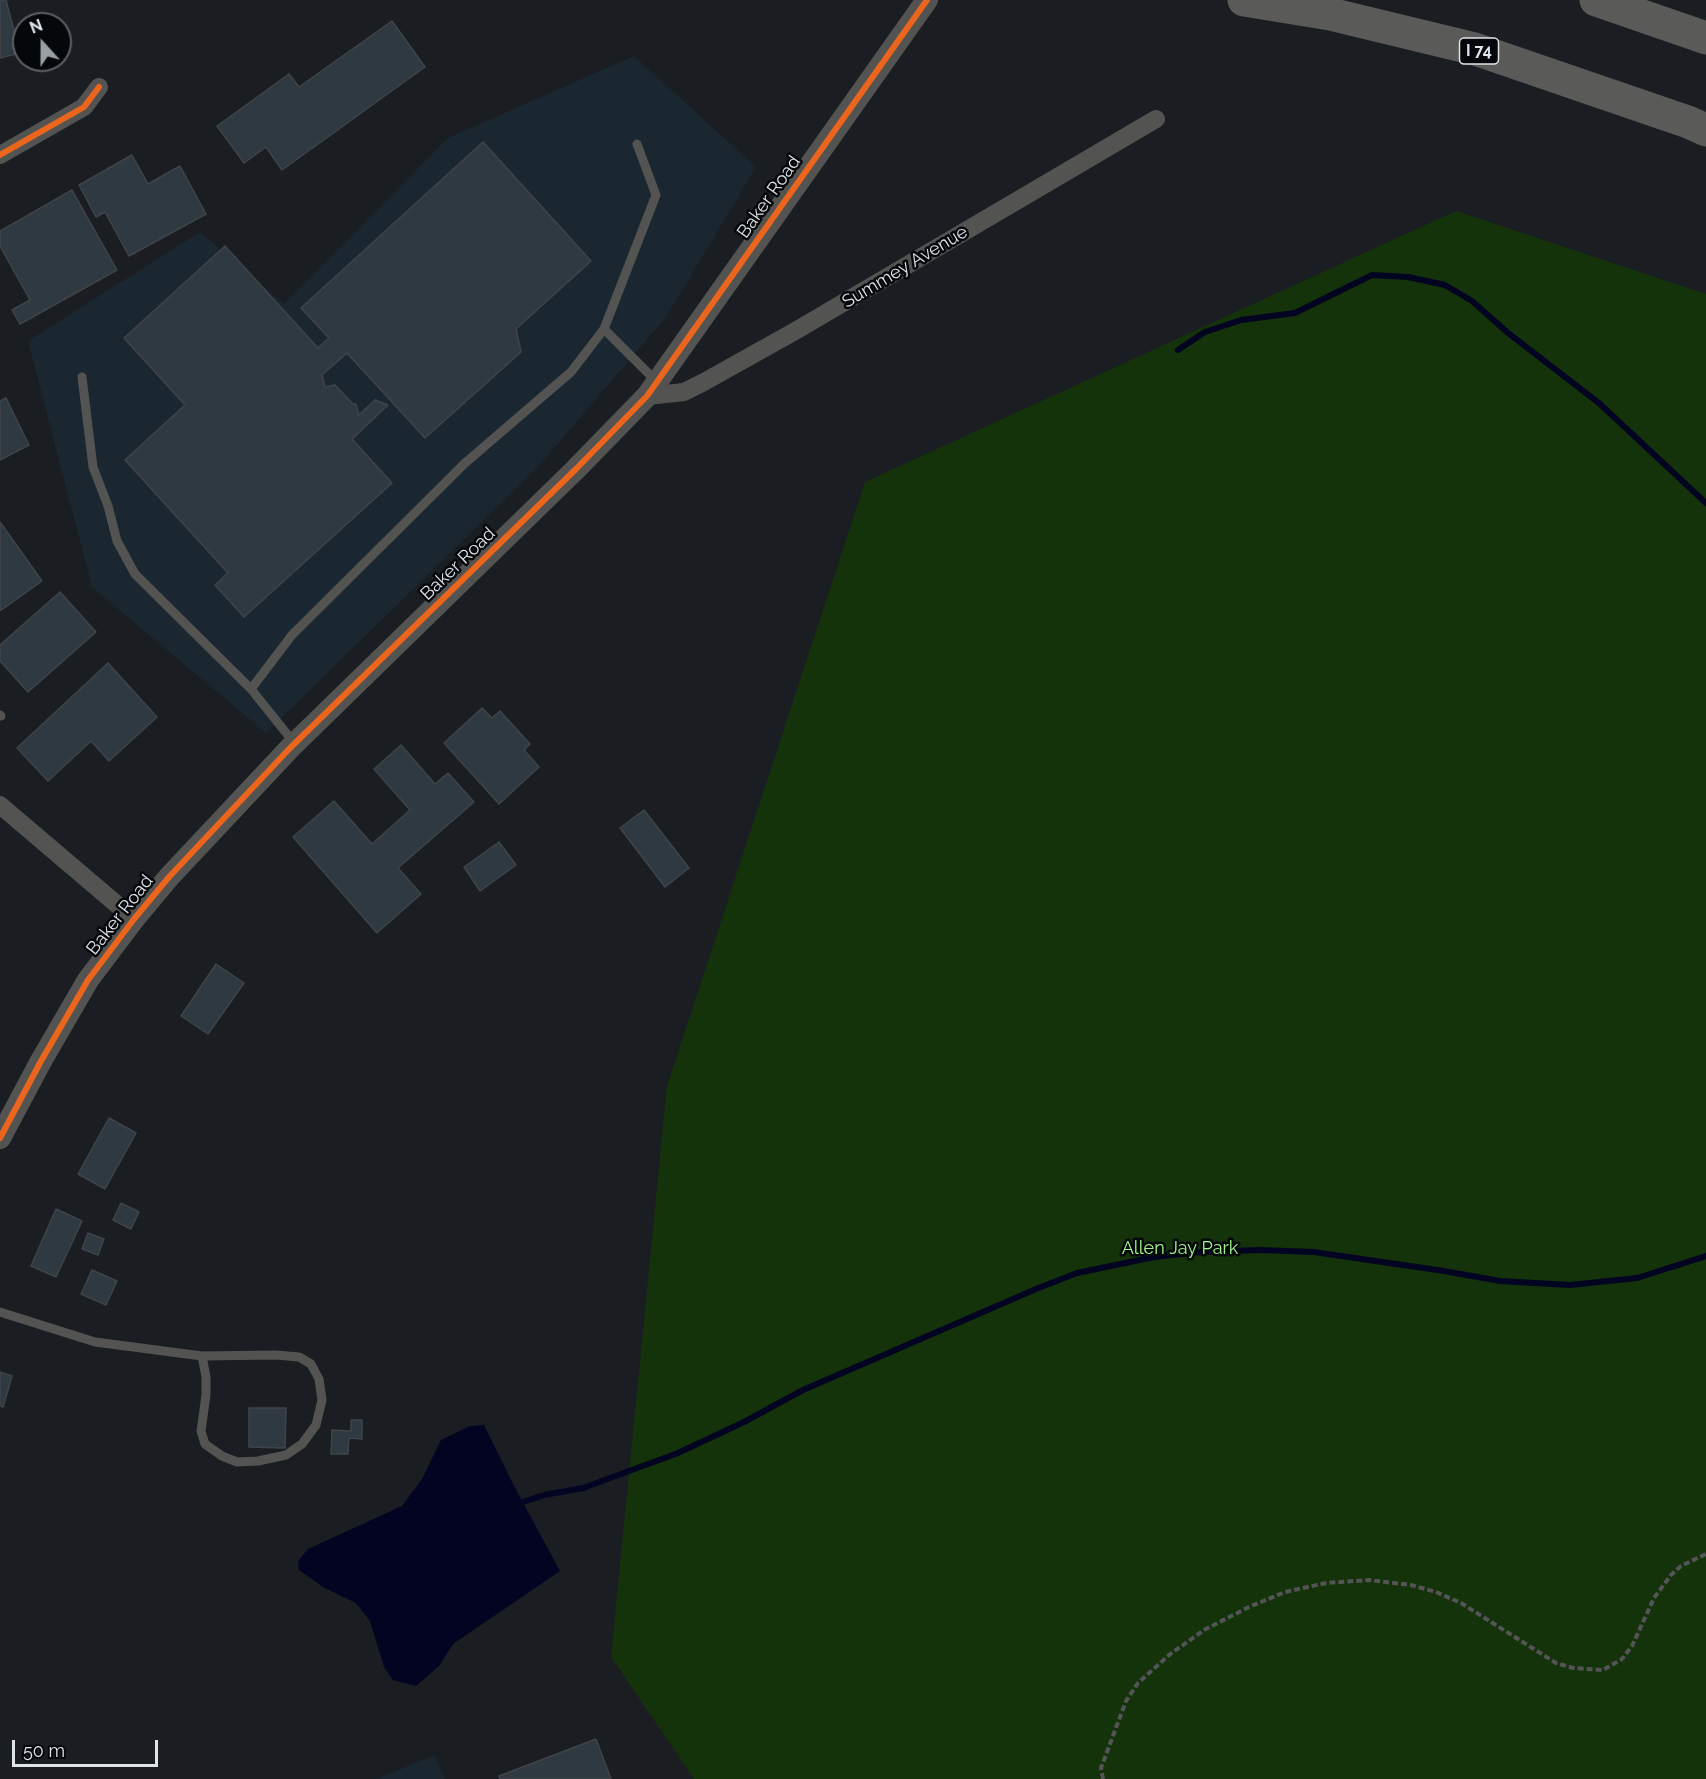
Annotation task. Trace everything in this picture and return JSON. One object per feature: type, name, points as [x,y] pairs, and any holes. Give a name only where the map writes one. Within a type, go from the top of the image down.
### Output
[{"type":"highway","name":"I 74","points":[[1244,0],[1330,14],[1475,49],[1706,130]]},
{"type":"highway","points":[[1596,0],[1706,38]]},
{"type":"street","name":"Baker Road","points":[[3,1124],[88,980],[169,877],[295,744],[576,469],[652,389],[923,5]]},
{"type":"street","points":[[0,154],[84,107],[99,87]]},
{"type":"street","name":"Summey Avenue","points":[[652,389],[684,392],[704,382],[797,330],[1156,119]]},
{"type":"street","points":[[0,805],[134,920]]},
{"type":"lane","points":[[251,689],[292,635],[464,464],[571,372],[604,329],[656,195],[637,144]]},
{"type":"lane","points":[[604,329],[652,389]]},
{"type":"lane","points":[[82,377],[93,467],[108,506],[117,541],[135,574],[251,689],[295,744]]},
{"type":"lane","points":[[0,1312],[95,1342],[202,1356],[299,1357],[311,1364],[319,1379],[322,1400],[316,1425],[302,1444],[286,1455],[258,1461],[237,1462],[222,1456],[205,1444],[201,1431],[206,1395],[206,1377],[202,1356]]},
{"type":"path","points":[[1103,1779],[1101,1768],[1126,1701],[1138,1683],[1169,1655],[1204,1630],[1249,1607],[1286,1592],[1347,1581],[1369,1580],[1411,1585],[1436,1592],[1461,1603],[1556,1663],[1572,1668],[1603,1670],[1622,1659],[1662,1586],[1681,1566],[1706,1554]]},
{"type":"shaded area","points":[[634,56],[756,167],[666,317],[537,468],[266,733],[92,587],[28,341],[200,232],[284,304],[448,138]]},
{"type":"shaded area","points":[[435,1755],[445,1779],[377,1779]]},
{"type":"green space","name":"Allen Jay Park","points":[[1456,211],[1706,294],[1706,1779],[694,1779],[611,1657],[667,1086],[865,482]]},
{"type":"water","points":[[484,1425],[560,1571],[453,1644],[439,1666],[416,1686],[393,1680],[384,1667],[370,1621],[356,1603],[323,1587],[299,1570],[298,1561],[308,1549],[402,1506],[422,1479],[441,1440],[470,1426]]},
{"type":"building","points":[[0,0],[6,0],[12,23],[12,55],[0,58]]},
{"type":"building","points":[[392,21],[425,67],[282,170],[266,147],[244,163],[217,126],[289,74],[299,87]]},
{"type":"building","points":[[483,142],[591,261],[516,329],[521,352],[425,438],[347,353],[322,375],[325,387],[335,385],[353,404],[356,404],[359,415],[375,400],[388,405],[352,439],[392,483],[244,617],[215,585],[228,573],[125,460],[185,405],[124,338],[225,246],[318,348],[329,338],[301,308]]},
{"type":"building","points":[[132,155],[148,184],[180,166],[206,214],[129,256],[105,212],[96,217],[79,185]]},
{"type":"building","points":[[72,190],[117,270],[20,324],[12,310],[30,300],[0,246],[0,231]]},
{"type":"building","points":[[6,398],[29,445],[0,460],[0,401]]},
{"type":"building","points":[[0,522],[42,581],[0,611]]},
{"type":"building","points":[[60,592],[96,632],[28,692],[0,661],[0,645]]},
{"type":"building","points":[[108,663],[157,717],[109,761],[91,741],[48,781],[17,748]]},
{"type":"building","points":[[482,708],[492,718],[500,711],[530,744],[524,750],[539,767],[499,804],[444,743]]},
{"type":"building","points":[[401,745],[435,784],[448,773],[474,802],[398,868],[421,894],[377,933],[293,837],[334,801],[372,844],[410,810],[374,769]]},
{"type":"building","points":[[644,810],[689,868],[665,887],[620,828]]},
{"type":"building","points":[[499,842],[516,865],[480,891],[464,867]]},
{"type":"building","points":[[216,964],[244,983],[208,1034],[181,1016]]},
{"type":"building","points":[[109,1118],[136,1133],[105,1189],[78,1174]]},
{"type":"building","points":[[121,1203],[139,1212],[131,1229],[113,1220]]},
{"type":"building","points":[[56,1209],[82,1221],[56,1277],[31,1266]]},
{"type":"building","points":[[88,1233],[104,1239],[98,1255],[82,1249]]},
{"type":"building","points":[[92,1270],[117,1281],[106,1305],[81,1294]]},
{"type":"building","points":[[0,1372],[12,1376],[3,1407],[0,1406]]},
{"type":"building","points":[[249,1408],[286,1408],[285,1448],[249,1447]]},
{"type":"building","points":[[351,1420],[362,1420],[362,1439],[349,1438],[348,1454],[331,1454],[332,1430],[351,1431]]},
{"type":"building","points":[[596,1739],[611,1779],[500,1779],[499,1776]]},
{"type":"waterway","points":[[1178,350],[1205,332],[1241,320],[1295,313],[1372,275],[1408,277],[1445,285],[1472,301],[1507,332],[1599,403],[1706,503]]},
{"type":"waterway","points":[[517,1504],[544,1495],[583,1488],[678,1453],[744,1422],[803,1390],[1077,1273],[1154,1257],[1202,1252],[1260,1250],[1314,1252],[1500,1281],[1570,1285],[1637,1278],[1706,1256]]},
{"type":"cycle path","points":[[0,1138],[88,980],[134,919],[169,877],[290,748],[576,469],[647,396],[927,0]]},
{"type":"cycle path","points":[[0,155],[84,107],[99,87]]}]
